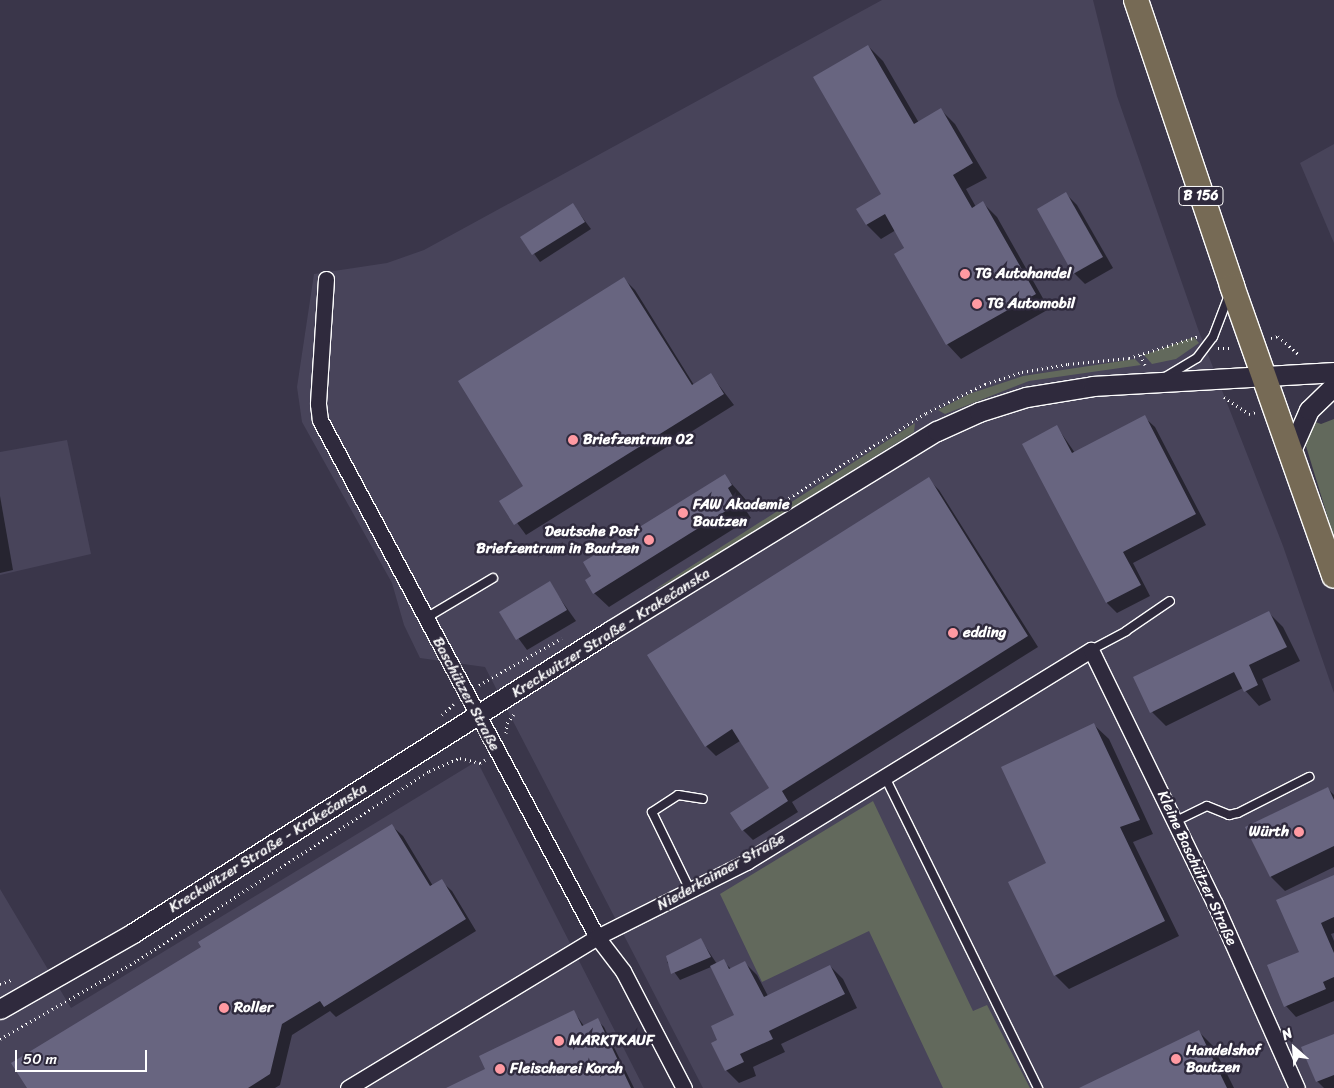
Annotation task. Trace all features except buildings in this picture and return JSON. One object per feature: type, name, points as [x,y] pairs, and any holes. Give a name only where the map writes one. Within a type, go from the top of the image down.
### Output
[{"type":"main road","name":"B 156","points":[[1136,0],[1232,286],[1334,576]]},
{"type":"street","name":"Baschützer Straße","points":[[326,280],[318,404],[320,420],[597,937],[623,971],[684,1088]]},
{"type":"street","points":[[1264,376],[1334,372]]},
{"type":"street","name":"Kreckwitzer Straße - Krakečanska","points":[[0,1009],[133,933],[610,631],[937,431],[978,412],[1026,397],[1093,386],[1264,376]]},
{"type":"street","points":[[1290,453],[1310,410],[1334,386]]},
{"type":"street","name":"Niederkainaer Straße","points":[[348,1088],[597,937],[691,892],[885,777],[1091,650]]},
{"type":"street","name":"Kleine Baschützer Straße","points":[[1091,650],[1176,821],[1297,1088]]},
{"type":"lane","points":[[1154,381],[1197,358],[1219,325],[1232,286]]},
{"type":"lane","points":[[426,618],[493,578]]},
{"type":"lane","points":[[1091,650],[1126,631],[1170,600]]},
{"type":"lane","points":[[885,777],[1038,1088]]},
{"type":"lane","points":[[1176,821],[1207,806],[1228,815],[1238,813],[1309,778]]},
{"type":"lane","points":[[691,892],[652,812],[678,795],[703,799]]},
{"type":"path","points":[[1221,396],[1248,414],[1275,406]]},
{"type":"path","points":[[0,1039],[138,960],[429,771],[460,758],[480,763],[498,752],[505,747],[507,722],[520,708]]},
{"type":"shaded area","points":[[882,0],[1093,0],[1117,96],[1198,329],[1283,546],[1334,693],[1334,1088],[703,1088],[485,667],[420,658],[404,625],[392,583],[302,422],[297,387],[314,274],[387,263],[424,250]]},
{"type":"shaded area","points":[[1334,144],[1334,243],[1300,163]]},
{"type":"shaded area","points":[[67,440],[91,554],[0,575],[0,452]]},
{"type":"shaded area","points":[[477,761],[644,1088],[0,1088],[0,889],[71,1008]]},
{"type":"green space","points":[[1194,337],[1199,343],[1176,359],[1152,364],[1144,355]]},
{"type":"green space","points":[[1135,359],[1141,365],[1029,381],[945,414],[938,410],[969,394],[1023,376]]},
{"type":"green space","points":[[1334,419],[1334,538],[1306,446],[1313,421],[1321,424]]},
{"type":"green space","points":[[915,423],[914,432],[681,577],[654,590]]},
{"type":"green space","points":[[873,801],[973,1011],[987,1005],[1030,1088],[943,1088],[869,931],[762,982],[720,894]]},
{"type":"place","name":"TG Autohandel","points":[[965,274]]},
{"type":"place","name":"TG Automobil","points":[[977,304]]},
{"type":"place","name":"Briefzentrum 02","points":[[573,440]]},
{"type":"place","name":"FAW Akademie Bautzen","points":[[683,513]]},
{"type":"place","name":"Deutsche Post Briefzentrum in Bautzen","points":[[649,540]]},
{"type":"place","name":"edding","points":[[953,633]]},
{"type":"place","name":"Würth","points":[[1299,832]]},
{"type":"place","name":"Roller","points":[[224,1008]]},
{"type":"place","name":"MARKTKAUF","points":[[559,1041]]},
{"type":"place","name":"Handelshof Bautzen","points":[[1176,1059]]},
{"type":"place","name":"Fleischerei Korch","points":[[500,1069]]}]
